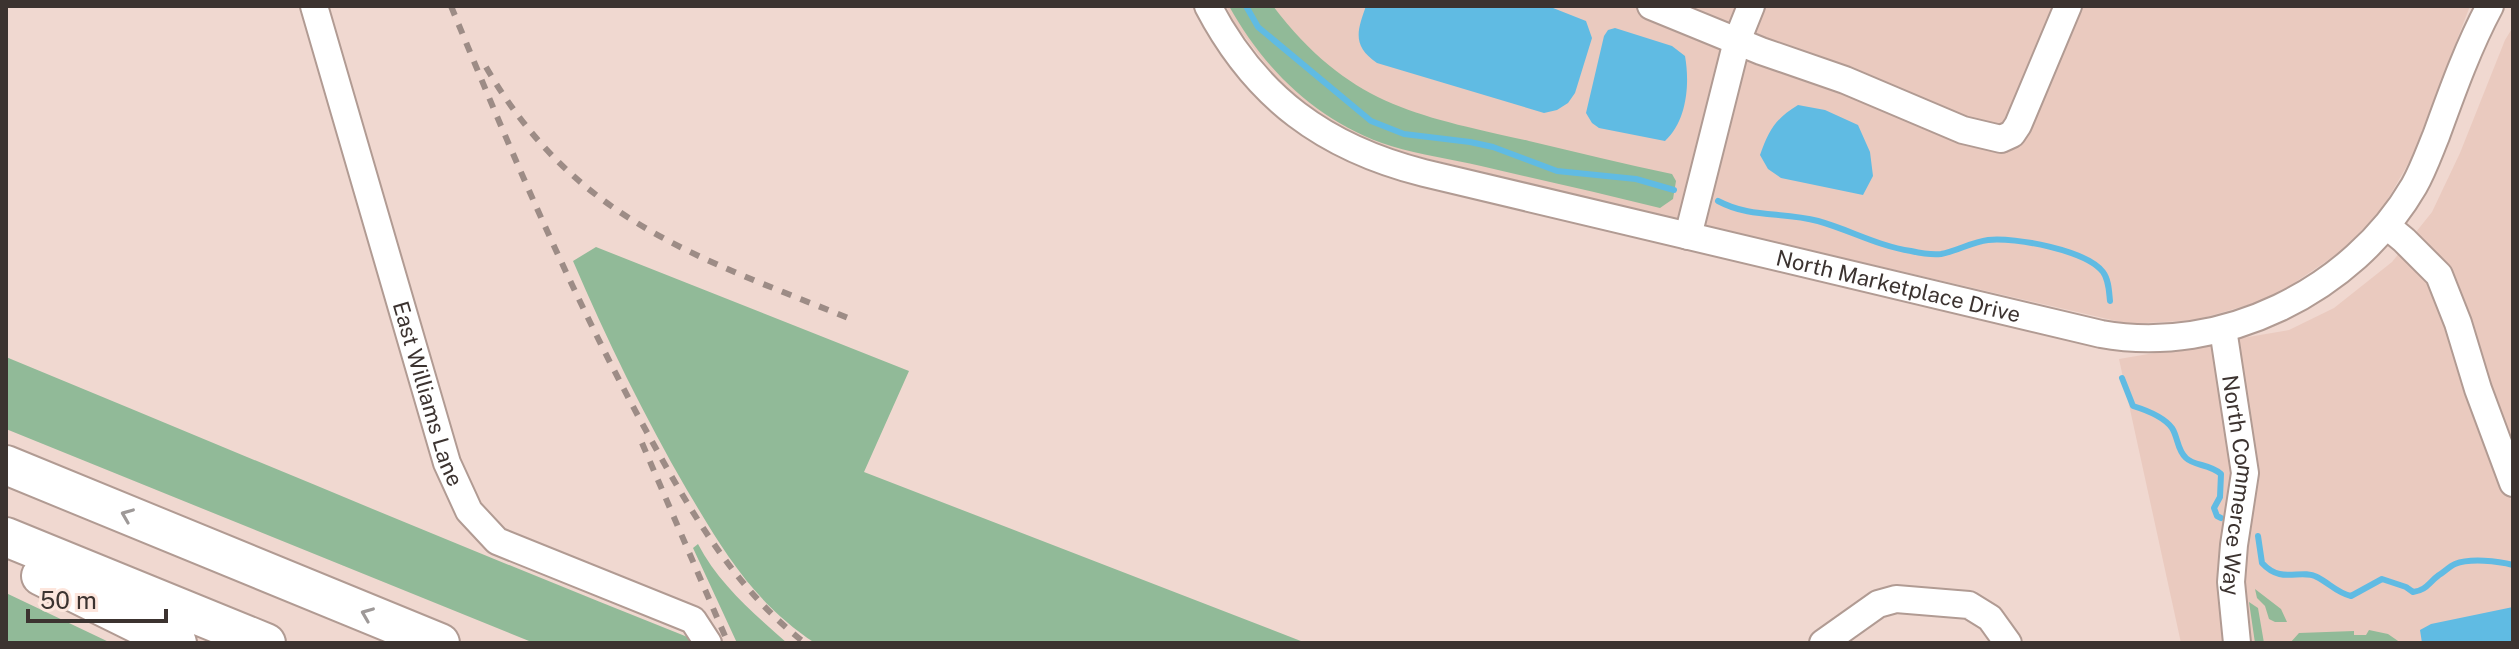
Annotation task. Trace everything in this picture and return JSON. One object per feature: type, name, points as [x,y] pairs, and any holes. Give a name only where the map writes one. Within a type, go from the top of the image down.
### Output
[{"type":"highway","points":[[6,465],[440,643]]},
{"type":"highway","points":[[6,537],[266,643]]},
{"type":"highway","points":[[6,559],[177,643]]},
{"type":"street","name":"East Williams Lane","points":[[314,6],[447,463],[469,511],[497,541],[693,620],[708,643]]},
{"type":"street","name":"North Marketplace Drive","points":[[1208,6],[1236,53],[1280,103],[1314,129],[1339,143],[1397,166],[2123,338],[2151,339],[2223,329],[2302,296],[2360,254],[2387,226],[2413,187],[2490,6]]},
{"type":"street","points":[[1651,6],[1845,80],[1963,130],[2001,139],[2012,134],[2018,125],[2068,6]]},
{"type":"street","points":[[1688,236],[1737,41],[1751,6]]},
{"type":"street","points":[[2387,226],[2439,275],[2513,483]]},
{"type":"street","name":"North Commerce Way","points":[[2223,329],[2245,473],[2231,582],[2237,643]]},
{"type":"street","points":[[1823,643],[1878,604],[1896,599],[1969,605],[1990,618],[2008,643]]},
{"type":"shaded area","points":[[1226,6],[2470,6],[2412,157],[2381,211],[2340,252],[2272,298],[2196,320],[2129,324],[1384,148],[1334,127],[1280,83],[1235,24]]},
{"type":"shaded area","points":[[2513,27],[2513,643],[2181,643],[2119,359],[2289,330],[2334,308],[2392,262],[2432,212]]},
{"type":"green space","points":[[1229,6],[1273,6],[1301,39],[1329,65],[1386,101],[1451,123],[1672,174],[1676,181],[1673,199],[1660,208],[1414,152],[1365,136],[1340,124],[1296,92],[1259,52]]},
{"type":"green space","points":[[596,247],[909,371],[864,472],[1306,643],[815,643],[774,611],[757,593],[714,534],[671,462],[599,320],[573,261]]},
{"type":"green space","points":[[6,357],[690,638],[693,643],[534,643],[6,429]]},
{"type":"green space","points":[[698,544],[726,585],[787,643],[737,643],[693,548]]},
{"type":"green space","points":[[2255,589],[2281,609],[2287,622],[2269,619]]},
{"type":"green space","points":[[6,593],[111,643],[6,643]]},
{"type":"green space","points":[[2249,602],[2258,608],[2264,643],[2255,643]]},
{"type":"green space","points":[[2369,630],[2388,634],[2401,643],[2290,643],[2299,633],[2354,631],[2354,635],[2366,635]]},
{"type":"water","points":[[1366,6],[1548,6],[1586,21],[1592,38],[1575,93],[1568,103],[1544,113],[1377,63],[1360,44],[1360,23]]},
{"type":"water","points":[[1615,28],[1672,46],[1685,56],[1685,102],[1678,123],[1665,141],[1599,128],[1586,113],[1604,36],[1608,30]]},
{"type":"water","points":[[1798,105],[1825,110],[1858,125],[1870,152],[1873,176],[1863,195],[1781,178],[1768,169],[1760,155],[1766,139],[1778,120]]},
{"type":"water","points":[[2513,607],[2513,643],[2422,643],[2420,630],[2431,624]]},
{"type":"waterway","points":[[1246,6],[1258,27],[1371,121],[1404,134],[1493,147],[1557,171],[1636,179],[1674,190]]},
{"type":"waterway","points":[[1718,201],[1755,213],[1818,221],[1887,245],[1922,253],[1941,254],[1988,240],[2015,241],[2066,251],[2082,257],[2103,272],[2110,301]]},
{"type":"waterway","points":[[2122,378],[2133,406],[2169,424],[2186,458],[2221,474],[2220,497],[2214,508],[2221,518]]},
{"type":"waterway","points":[[2258,536],[2262,563],[2269,570],[2284,575],[2311,575],[2351,596],[2382,579],[2413,592],[2418,591],[2461,562],[2513,565]]},
{"type":"railway","points":[[451,6],[544,224],[594,331],[649,436],[716,548],[757,599],[805,643]]},
{"type":"railway","points":[[486,67],[521,119],[559,162],[599,197],[643,227],[690,252],[848,318]]},
{"type":"railway","points":[[642,443],[728,643]]}]
